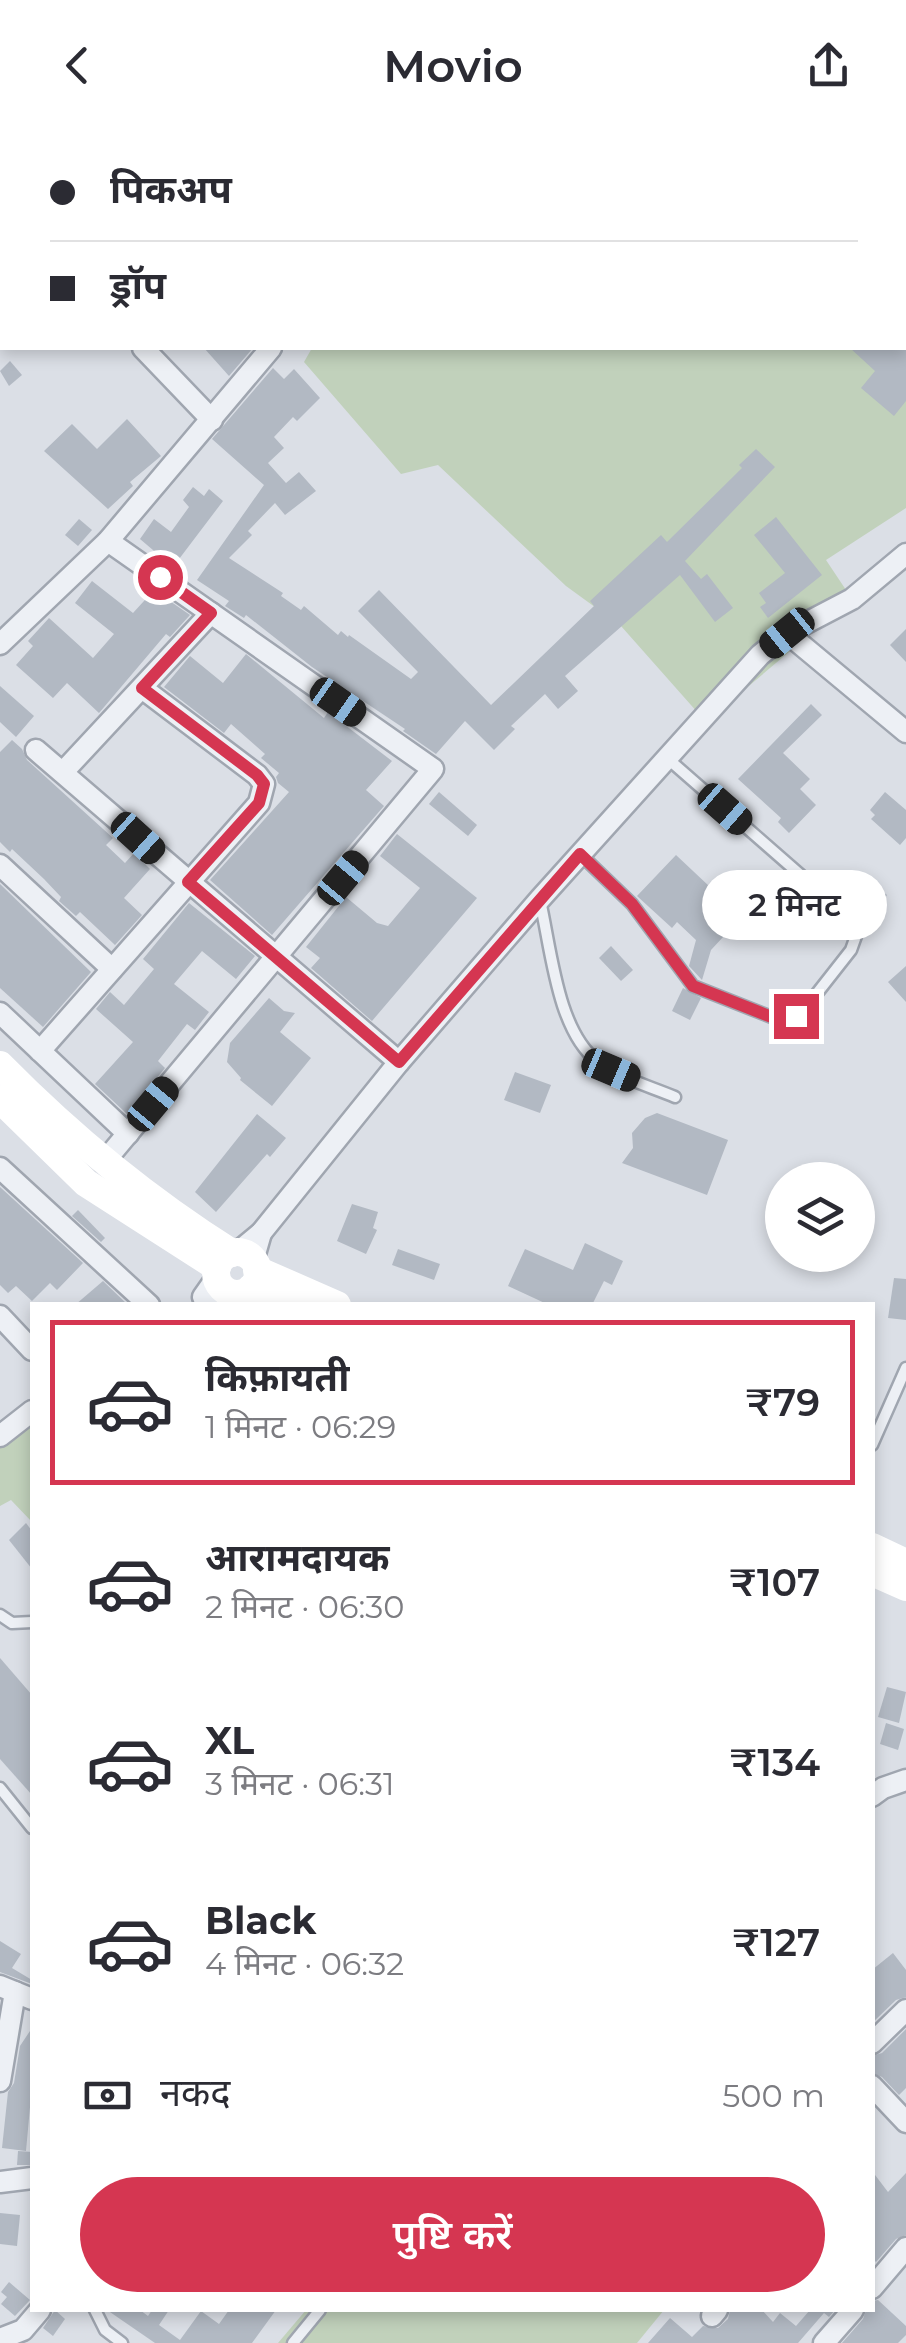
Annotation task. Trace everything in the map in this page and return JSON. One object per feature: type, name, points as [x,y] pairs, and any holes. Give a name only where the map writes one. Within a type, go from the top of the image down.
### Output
[{"type":"main road","points":[[0,1065],[62,1128],[162,1209],[228,1276],[326,1302]]},
{"type":"main road","points":[[0,1099],[86,1183],[228,1276],[280,1302]]},
{"type":"main road","points":[[875,1548],[906,1562]]},
{"type":"main road","points":[[875,1573],[906,1586]]},
{"type":"street","points":[[146,350],[212,420]]},
{"type":"street","points":[[0,644],[108,541],[269,350]]},
{"type":"street","points":[[104,1162],[433,769],[108,541]]},
{"type":"street","points":[[228,1276],[399,1062],[540,898],[760,655],[787,633],[852,599],[906,554]]},
{"type":"street","points":[[63,772],[211,613]]},
{"type":"street","points":[[787,633],[906,732]]},
{"type":"street","points":[[40,1051],[259,803],[264,784],[257,775],[142,688]]},
{"type":"street","points":[[36,750],[399,1062]]},
{"type":"street","points":[[0,864],[112,969]]},
{"type":"street","points":[[0,1012],[128,1134]]},
{"type":"street","points":[[0,1168],[146,1302]]},
{"type":"street","points":[[0,1316],[30,1348]]},
{"type":"street","points":[[0,1436],[30,1413]]},
{"type":"street","points":[[875,1794],[906,1780]]},
{"type":"street","points":[[0,2081],[16,1992]]},
{"type":"street","points":[[875,2041],[906,2010]]},
{"type":"street","points":[[875,2089],[906,2122]]},
{"type":"street","points":[[0,2182],[30,2178]]},
{"type":"street","points":[[875,2284],[906,2248]]},
{"type":"street","points":[[0,2339],[23,2330],[38,2312]]},
{"type":"street","points":[[824,2343],[851,2312]]},
{"type":"lane","points":[[580,854],[644,918],[693,986],[774,1018],[796,1016],[807,1006],[851,950],[856,936],[852,920],[666,758]]},
{"type":"lane","points":[[540,898],[562,1000],[583,1046],[611,1070],[675,1097]]},
{"type":"lane","points":[[875,1438],[906,1368]]},
{"type":"lane","points":[[0,1615],[30,1627]]},
{"type":"lane","points":[[0,1788],[30,1826]]},
{"type":"lane","points":[[96,2312],[105,2330],[122,2343]]},
{"type":"lane","points":[[292,2343],[318,2312]]},
{"type":"green space","points":[[311,350],[906,350],[906,508],[826,560],[852,599],[706,722],[621,626],[566,586],[438,465],[401,474],[304,362]]},
{"type":"green space","points":[[30,1418],[30,1520],[11,1500],[0,1506],[0,1442]]},
{"type":"green space","points":[[304,2312],[662,2312],[637,2343],[278,2343]]},
{"type":"building","points":[[206,350],[251,350],[229,376]]},
{"type":"building","points":[[852,350],[906,350],[906,401],[894,416],[861,388],[875,371]]},
{"type":"building","points":[[10,361],[22,375],[9,386],[0,371]]},
{"type":"building","points":[[273,368],[284,379],[294,369],[320,398],[274,437],[284,448],[268,463],[286,483],[299,472],[316,491],[285,515],[275,503],[229,558],[283,593],[281,596],[301,610],[304,606],[338,635],[341,631],[349,635],[411,679],[418,672],[358,611],[379,590],[491,705],[594,606],[590,601],[661,535],[667,542],[742,468],[739,465],[756,449],[775,467],[685,561],[701,579],[707,574],[733,608],[715,622],[680,575],[565,676],[578,691],[558,709],[545,694],[511,726],[515,729],[494,750],[465,721],[436,754],[246,615],[244,618],[225,606],[229,601],[197,580],[264,485],[212,439]]},
{"type":"building","points":[[127,419],[161,456],[130,482],[133,486],[108,509],[44,451],[72,424],[97,449]]},
{"type":"building","points":[[193,487],[204,496],[209,489],[223,501],[173,567],[140,539],[154,519],[171,532],[189,507],[183,500]]},
{"type":"building","points":[[776,517],[822,575],[768,618],[760,607],[766,603],[759,593],[785,573],[754,535]]},
{"type":"building","points":[[79,519],[92,530],[78,546],[65,535]]},
{"type":"building","points":[[92,581],[133,613],[154,590],[190,615],[170,637],[166,634],[99,713],[67,683],[53,698],[16,665],[33,646],[28,641],[49,618],[93,658],[114,634],[75,603]]},
{"type":"building","points":[[906,629],[906,662],[890,645]]},
{"type":"building","points":[[246,654],[324,718],[328,712],[392,761],[366,790],[384,806],[272,935],[210,880],[289,792],[278,783],[279,773],[261,758],[265,754],[231,724],[224,733],[164,687],[190,656],[223,683]]},
{"type":"building","points":[[0,686],[34,716],[16,737],[0,722]]},
{"type":"building","points":[[811,704],[822,715],[783,753],[810,779],[800,789],[816,805],[789,833],[778,822],[781,818],[738,779]]},
{"type":"building","points":[[12,740],[27,760],[113,838],[106,845],[125,863],[134,853],[150,869],[124,898],[142,915],[115,945],[80,912],[76,916],[59,901],[61,897],[44,879],[0,842],[0,752]]},
{"type":"building","points":[[439,792],[477,825],[468,836],[429,804]]},
{"type":"building","points":[[885,792],[906,810],[906,838],[900,845],[871,819],[875,815],[870,810]]},
{"type":"building","points":[[397,834],[477,898],[372,1021],[311,968],[320,958],[306,947],[346,897],[377,923],[388,926],[420,888],[380,856]]},
{"type":"building","points":[[676,855],[710,887],[705,893],[736,923],[711,950],[702,980],[689,966],[696,940],[677,922],[672,928],[637,896]]},
{"type":"building","points":[[859,875],[887,895],[873,914],[845,893]]},
{"type":"building","points":[[0,884],[91,972],[43,1027],[0,988]]},
{"type":"building","points":[[189,903],[255,956],[236,979],[202,951],[174,984],[209,1012],[195,1030],[187,1024],[158,1061],[165,1068],[127,1114],[95,1084],[133,1042],[96,1009],[110,992],[124,1005],[154,969],[143,959]]},
{"type":"building","points":[[611,946],[633,970],[621,981],[599,958]]},
{"type":"building","points":[[906,966],[906,1002],[888,982]]},
{"type":"building","points":[[683,988],[701,998],[690,1020],[672,1011]]},
{"type":"building","points":[[269,998],[284,1011],[295,1013],[280,1032],[311,1058],[272,1106],[240,1080],[227,1062],[230,1043]]},
{"type":"building","points":[[515,1072],[551,1085],[540,1113],[504,1100]]},
{"type":"building","points":[[657,1113],[728,1140],[707,1195],[622,1163],[633,1148],[632,1133],[645,1118]]},
{"type":"building","points":[[257,1114],[286,1138],[216,1212],[195,1192]]},
{"type":"building","points":[[0,1187],[83,1263],[57,1290],[50,1283],[32,1301],[16,1286],[8,1293],[0,1285]]},
{"type":"building","points":[[352,1204],[378,1212],[373,1228],[377,1230],[366,1254],[337,1241]]},
{"type":"building","points":[[78,1210],[105,1238],[101,1242],[72,1216]]},
{"type":"building","points":[[585,1243],[623,1261],[612,1285],[604,1281],[594,1302],[543,1302],[508,1286],[525,1249],[573,1270]]},
{"type":"building","points":[[398,1249],[440,1264],[434,1280],[392,1265]]},
{"type":"building","points":[[894,1278],[906,1279],[906,1320],[888,1318]]},
{"type":"building","points":[[103,1281],[125,1302],[78,1302]]},
{"type":"building","points":[[26,1523],[30,1528],[30,1566],[9,1540]]},
{"type":"building","points":[[0,1658],[30,1693],[30,1793],[0,1759]]},
{"type":"building","points":[[887,1687],[906,1692],[899,1723],[878,1717]]},
{"type":"building","points":[[886,1723],[904,1729],[898,1750],[880,1744]]},
{"type":"building","points":[[0,1941],[21,1954],[12,1968],[30,1979],[30,1983],[0,1972]]},
{"type":"building","points":[[893,1953],[906,1970],[906,1997],[896,2000],[875,2020],[875,1968]]},
{"type":"building","points":[[906,2029],[906,2088],[899,2095],[875,2074],[875,2055]]},
{"type":"building","points":[[30,2031],[26,2151],[2,2148],[8,2092],[14,2083],[20,2046]]},
{"type":"building","points":[[18,2151],[30,2152],[30,2165],[17,2165]]},
{"type":"building","points":[[906,2173],[906,2235],[896,2239],[876,2262],[875,2175],[888,2192]]},
{"type":"building","points":[[0,2213],[20,2215],[17,2246],[0,2244]]},
{"type":"building","points":[[9,2282],[30,2300],[15,2316],[1,2304],[7,2297],[1,2292]]},
{"type":"building","points":[[875,2300],[906,2326],[906,2335],[898,2343],[842,2343],[865,2312],[875,2312]]},
{"type":"building","points":[[54,2312],[65,2319],[53,2336],[43,2328]]},
{"type":"building","points":[[110,2312],[143,2312],[148,2316],[151,2312],[168,2312],[159,2325],[180,2340],[200,2312],[219,2324],[228,2312],[275,2312],[252,2343],[155,2343]]},
{"type":"building","points":[[730,2312],[764,2312],[773,2322],[780,2313],[796,2326],[808,2312],[833,2312],[829,2317],[824,2313],[798,2343],[648,2343],[670,2318],[692,2337],[703,2326],[718,2328]]},
{"type":"route","points":[[160,577],[211,613],[142,688],[264,784],[259,803],[188,882],[399,1062],[580,854],[656,932],[693,986],[774,1018],[796,1016]]}]
